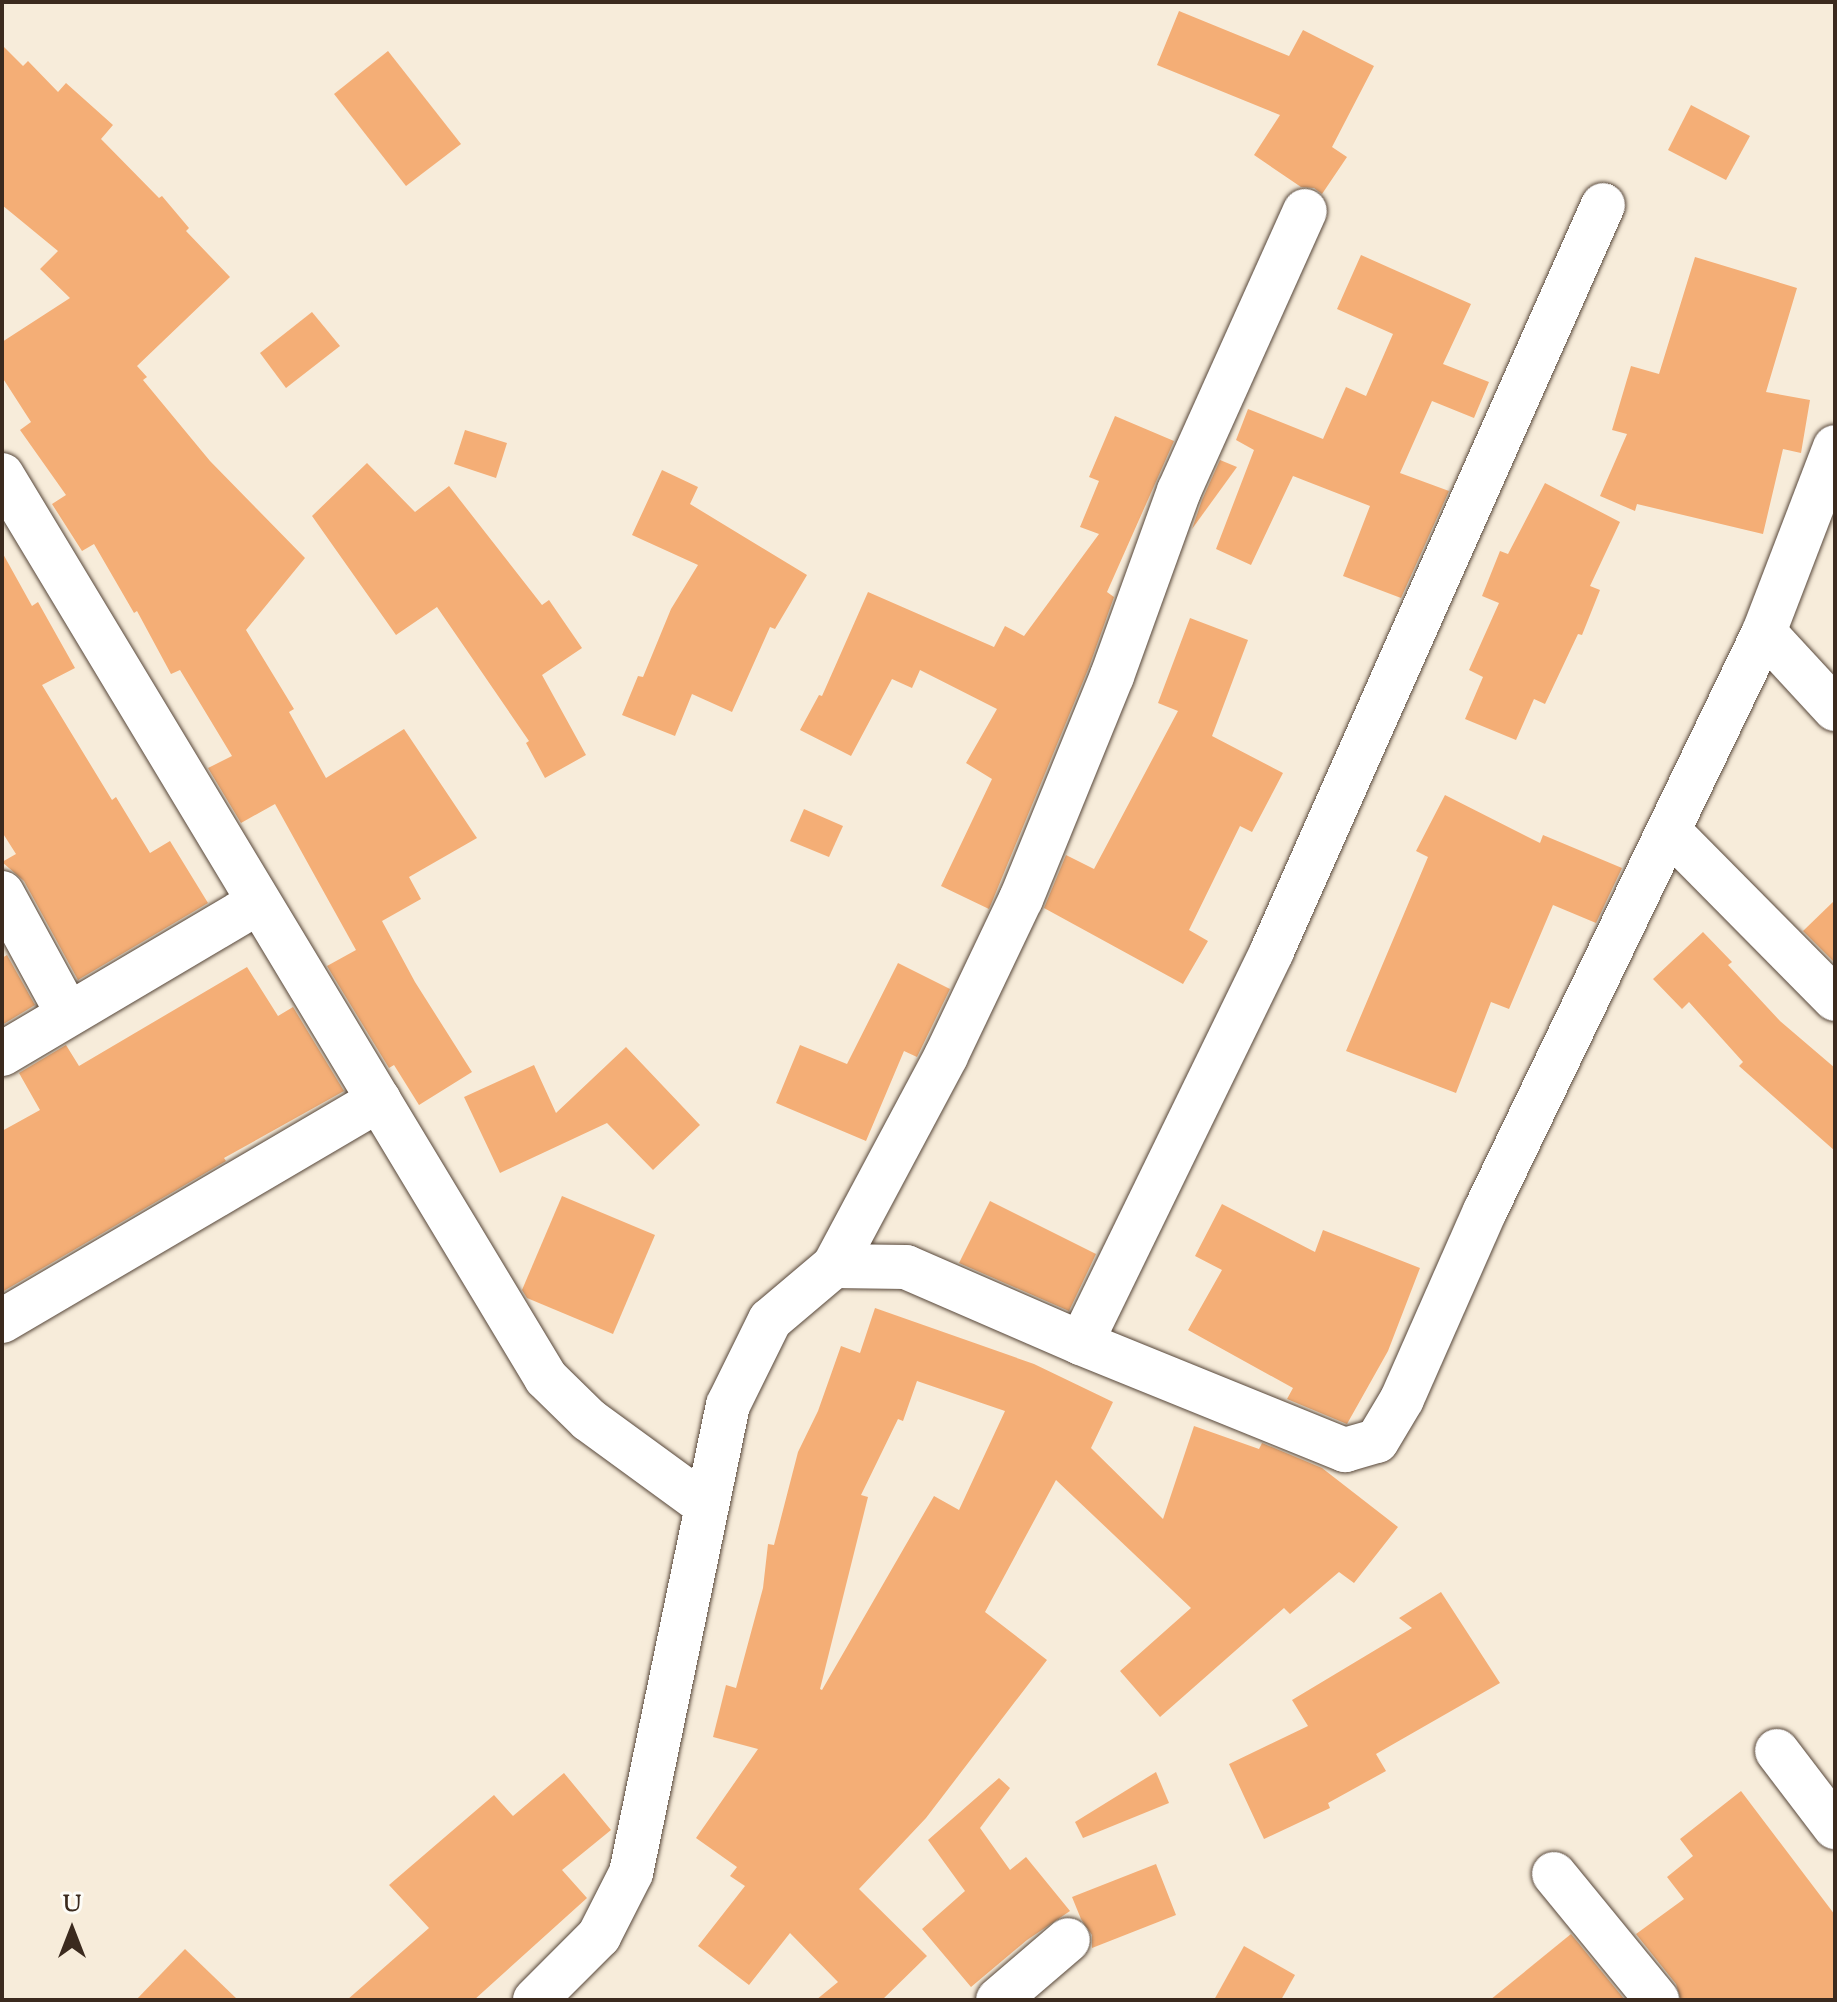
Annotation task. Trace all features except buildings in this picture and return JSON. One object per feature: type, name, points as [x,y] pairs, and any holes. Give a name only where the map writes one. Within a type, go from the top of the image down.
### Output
[{"type":"street","points":[[1081,1343],[1272,951],[1603,205]]},
{"type":"street","points":[[535,2000],[599,1936],[631,1873],[704,1504],[728,1405],[770,1320],[834,1266],[946,1056],[1021,899],[1112,676],[1179,491],[1305,211]]},
{"type":"street","points":[[834,1266],[906,1267],[1081,1343],[1345,1450],[1377,1441],[1402,1399],[1485,1211],[1764,632],[1835,447]]},
{"type":"street","points":[[2,475],[257,903],[546,1378],[589,1420],[704,1504]]},
{"type":"street","points":[[1764,632],[1835,709]]},
{"type":"street","points":[[1670,832],[1835,999]]},
{"type":"street","points":[[2,893],[68,1014]]},
{"type":"street","points":[[2,1054],[257,903]]},
{"type":"street","points":[[2,1321],[379,1100]]},
{"type":"street","points":[[1777,1751],[1835,1827]]},
{"type":"street","points":[[1554,1874],[1657,2000]]},
{"type":"street","points":[[998,2000],[1068,1940]]}]
